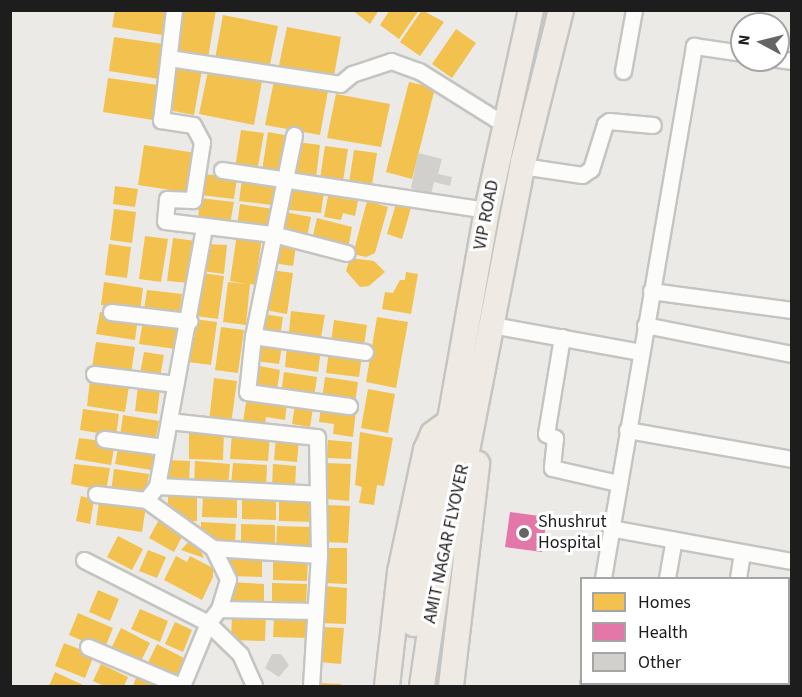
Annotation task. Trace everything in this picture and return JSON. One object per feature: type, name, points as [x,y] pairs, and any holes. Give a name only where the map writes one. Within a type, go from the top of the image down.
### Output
[{"type":"main road","name":"VIP ROAD","points":[[476,402],[522,166],[561,10]]},
{"type":"main road","name":"VIP ROAD","points":[[451,421],[487,210],[506,125],[526,13]]},
{"type":"main road","name":"AMIT NAGAR FLYOVER","points":[[406,687],[423,561],[455,457],[476,402]]},
{"type":"main road","points":[[451,687],[481,432],[476,402]]},
{"type":"main road","name":"AMIT NAGAR FLYOVER","points":[[422,687],[455,457],[451,421]]},
{"type":"main road","points":[[387,687],[400,572],[426,450],[433,435],[451,421]]},
{"type":"street","points":[[174,10],[160,120],[193,125],[202,142],[193,200],[167,199],[165,221],[273,234],[347,254]]},
{"type":"street","points":[[623,71],[634,10]]},
{"type":"street","points":[[603,577],[694,46],[730,51]]},
{"type":"street","points":[[169,58],[340,84],[352,74],[391,62],[419,71],[506,125]]},
{"type":"street","points":[[522,166],[582,175],[591,170],[596,159],[604,124],[618,121],[653,125]]},
{"type":"street","points":[[294,135],[253,336],[247,392],[349,406]]},
{"type":"street","points":[[222,170],[487,210]]},
{"type":"street","points":[[146,500],[157,486],[189,321],[204,227]]},
{"type":"street","points":[[651,291],[792,310]]},
{"type":"street","points":[[111,312],[189,321]]},
{"type":"street","points":[[492,325],[641,352]]},
{"type":"street","points":[[645,326],[792,354]]},
{"type":"street","points":[[253,336],[365,352]]},
{"type":"street","points":[[562,337],[546,434],[555,438],[552,468],[618,483]]},
{"type":"street","points":[[94,374],[175,384]]},
{"type":"street","points":[[169,421],[317,436],[319,555],[311,687]]},
{"type":"street","points":[[627,430],[792,459]]},
{"type":"street","points":[[104,439],[163,447]]},
{"type":"street","points":[[157,486],[318,494]]},
{"type":"street","points":[[88,647],[182,687],[208,623],[219,609],[228,579],[213,548],[146,500],[96,494]]},
{"type":"street","points":[[610,528],[792,561]]},
{"type":"street","points":[[667,577],[674,540]]},
{"type":"street","points":[[213,548],[319,555]]},
{"type":"street","points":[[738,577],[742,552]]},
{"type":"street","points":[[84,560],[208,623],[240,654],[254,687]]},
{"type":"street","points":[[219,609],[314,611]]},
{"type":"building: Homes","points":[[115,10],[166,10],[162,35],[112,27]]},
{"type":"building: Homes","points":[[184,10],[216,10],[208,58],[177,53]]},
{"type":"building: Homes","points":[[352,10],[379,10],[370,24]]},
{"type":"building: Homes","points":[[390,10],[419,10],[399,39],[380,25]]},
{"type":"building: Homes","points":[[422,10],[444,22],[420,56],[400,42]]},
{"type":"building: Homes","points":[[223,15],[278,26],[269,69],[215,59]]},
{"type":"building: Homes","points":[[287,27],[341,37],[333,81],[278,70]]},
{"type":"building: Homes","points":[[456,29],[476,43],[452,78],[432,64]]},
{"type":"building: Homes","points":[[114,37],[164,44],[159,79],[109,71]]},
{"type":"building: Homes","points":[[176,65],[202,70],[194,115],[168,110]]},
{"type":"building: Homes","points":[[208,71],[262,81],[254,125],[199,114]]},
{"type":"building: Homes","points":[[108,78],[158,85],[153,120],[103,112]]},
{"type":"building: Homes","points":[[274,81],[328,91],[320,135],[265,125]]},
{"type":"building: Homes","points":[[409,82],[435,88],[412,179],[386,172]]},
{"type":"building: Homes","points":[[336,94],[390,104],[381,147],[327,138]]},
{"type":"building: Homes","points":[[241,130],[264,133],[257,172],[235,168]]},
{"type":"building: Homes","points":[[268,132],[290,136],[284,175],[262,171]]},
{"type":"building: Homes","points":[[297,142],[320,145],[316,178],[293,175]]},
{"type":"building: Homes","points":[[144,145],[196,153],[190,193],[138,185]]},
{"type":"building: Homes","points":[[325,146],[348,149],[343,181],[320,178]]},
{"type":"building: Homes","points":[[354,150],[377,153],[372,185],[349,183]]},
{"type":"building: Homes","points":[[204,174],[237,178],[234,199],[201,195]]},
{"type":"building: Homes","points":[[242,179],[275,184],[272,205],[239,201]]},
{"type":"building: Homes","points":[[115,186],[138,189],[135,207],[113,204]]},
{"type":"building: Homes","points":[[291,188],[324,192],[321,213],[289,210]]},
{"type":"building: Homes","points":[[328,196],[358,201],[355,216],[343,213],[341,220],[324,217]]},
{"type":"building: Homes","points":[[200,198],[234,202],[230,224],[198,219]]},
{"type":"building: Homes","points":[[367,201],[388,207],[375,253],[366,257],[353,254]]},
{"type":"building: Homes","points":[[240,204],[273,209],[270,230],[237,226]]},
{"type":"building: Homes","points":[[396,204],[411,208],[402,239],[387,234]]},
{"type":"building: Homes","points":[[114,209],[136,212],[132,243],[110,240]]},
{"type":"building: Homes","points":[[285,212],[311,217],[307,237],[281,232]]},
{"type":"building: Homes","points":[[317,218],[352,227],[348,248],[312,240]]},
{"type":"building: Homes","points":[[237,234],[262,238],[255,285],[250,284],[246,325],[223,322],[228,282],[246,284],[230,281]]},
{"type":"building: Homes","points":[[145,236],[168,239],[161,282],[139,279]]},
{"type":"building: Homes","points":[[173,238],[196,241],[190,283],[167,281]]},
{"type":"building: Homes","points":[[277,243],[296,246],[293,266],[273,263]]},
{"type":"building: Homes","points":[[109,244],[131,247],[127,278],[105,275]]},
{"type":"building: Homes","points":[[206,244],[227,245],[224,274],[202,271]]},
{"type":"building: Homes","points":[[350,258],[374,261],[385,272],[369,286],[360,287],[346,271]]},
{"type":"building: Homes","points":[[271,270],[293,273],[287,314],[265,310]]},
{"type":"building: Homes","points":[[406,272],[418,274],[411,314],[382,309],[385,292],[393,293],[400,280],[405,280]]},
{"type":"building: Homes","points":[[201,273],[224,276],[218,319],[196,316]]},
{"type":"building: Homes","points":[[104,282],[143,288],[140,311],[101,305]]},
{"type":"building: Homes","points":[[147,290],[182,294],[179,315],[144,310]]},
{"type":"building: Homes","points":[[291,311],[325,315],[321,337],[289,332]]},
{"type":"building: Homes","points":[[100,312],[138,318],[135,340],[96,334]]},
{"type":"building: Homes","points":[[264,314],[283,317],[280,336],[261,333]]},
{"type":"building: Homes","points":[[377,317],[408,322],[396,388],[366,382]]},
{"type":"building: Homes","points":[[194,319],[217,322],[211,365],[188,362]]},
{"type":"building: Homes","points":[[334,320],[367,325],[364,346],[331,342]]},
{"type":"building: Homes","points":[[143,321],[179,326],[176,349],[139,344]]},
{"type":"building: Homes","points":[[221,327],[244,330],[238,373],[215,370]]},
{"type":"building: Homes","points":[[96,342],[135,347],[131,373],[92,368]]},
{"type":"building: Homes","points":[[259,342],[282,346],[279,364],[256,361]]},
{"type":"building: Homes","points":[[287,346],[321,350],[318,372],[285,367]]},
{"type":"building: Homes","points":[[329,351],[362,355],[359,377],[326,373]]},
{"type":"building: Homes","points":[[144,352],[164,355],[160,377],[140,374]]},
{"type":"building: Homes","points":[[260,366],[280,370],[277,389],[257,386]]},
{"type":"building: Homes","points":[[284,372],[317,377],[314,398],[281,394]]},
{"type":"building: Homes","points":[[325,377],[358,382],[355,403],[322,399]]},
{"type":"building: Homes","points":[[214,378],[237,381],[231,424],[209,421]]},
{"type":"building: Homes","points":[[90,380],[129,386],[125,412],[87,406]]},
{"type":"building: Homes","points":[[138,386],[160,389],[157,414],[135,411]]},
{"type":"building: Homes","points":[[368,389],[395,394],[388,433],[361,428]]},
{"type":"building: Homes","points":[[247,396],[287,402],[285,420],[266,417],[265,425],[243,422]]},
{"type":"building: Homes","points":[[295,405],[313,408],[310,427],[292,424]]},
{"type":"building: Homes","points":[[321,406],[356,410],[353,437],[333,434],[334,424],[319,422]]},
{"type":"building: Homes","points":[[83,409],[119,414],[116,436],[80,430]]},
{"type":"building: Homes","points":[[123,415],[159,421],[155,442],[120,436]]},
{"type":"building: Homes","points":[[189,430],[224,431],[223,460],[189,459]]},
{"type":"building: Homes","points":[[232,432],[270,435],[268,461],[230,459]]},
{"type":"building: Homes","points":[[360,432],[393,438],[384,486],[377,485],[374,505],[359,503],[362,487],[355,485]]},
{"type":"building: Homes","points":[[276,437],[299,439],[297,462],[274,460]]},
{"type":"building: Homes","points":[[79,438],[115,443],[111,465],[75,459]]},
{"type":"building: Homes","points":[[328,440],[352,442],[351,459],[327,458]]},
{"type":"building: Homes","points":[[119,443],[155,448],[151,470],[115,464]]},
{"type":"building: Homes","points":[[167,460],[190,461],[189,485],[166,483]]},
{"type":"building: Homes","points":[[195,461],[230,464],[228,486],[194,485]]},
{"type":"building: Homes","points":[[233,463],[267,465],[266,488],[231,486]]},
{"type":"building: Homes","points":[[326,463],[351,464],[349,501],[326,499]]},
{"type":"building: Homes","points":[[74,464],[110,468],[106,491],[71,484]]},
{"type":"building: Homes","points":[[273,464],[296,466],[295,489],[272,487]]},
{"type":"building: Homes","points":[[114,469],[149,474],[145,497],[111,492]]},
{"type":"building: Homes","points":[[168,494],[197,494],[197,521],[180,521],[180,512],[168,512]]},
{"type":"building: Homes","points":[[203,495],[237,496],[237,518],[202,517]]},
{"type":"building: Homes","points":[[81,496],[94,500],[90,524],[76,521]]},
{"type":"building: Homes","points":[[242,498],[276,499],[276,520],[242,519]]},
{"type":"building: Homes","points":[[279,499],[314,500],[313,522],[279,521]]},
{"type":"building: Homes","points":[[99,502],[146,506],[142,532],[96,525]]},
{"type":"building: Homes","points":[[326,505],[350,506],[348,543],[324,542]]},
{"type":"building: Homes","points":[[160,518],[185,531],[174,552],[149,538]]},
{"type":"building: Homes","points":[[201,522],[236,524],[235,544],[212,543],[201,531]]},
{"type":"building: Homes","points":[[241,524],[275,525],[275,547],[241,546]]},
{"type":"building: Homes","points":[[277,526],[311,527],[311,549],[276,548]]},
{"type":"building: Homes","points":[[118,536],[143,549],[132,570],[107,557]]},
{"type":"building: Homes","points":[[194,536],[204,558],[181,550]]},
{"type":"building: Homes","points":[[325,548],[347,548],[347,584],[324,583]]},
{"type":"building: Homes","points":[[148,550],[166,557],[157,578],[139,571]]},
{"type":"building: Homes","points":[[228,554],[262,556],[262,577],[228,576]]},
{"type":"building: Homes","points":[[176,556],[187,562],[190,556],[213,568],[213,577],[202,600],[164,580]]},
{"type":"building: Homes","points":[[273,558],[308,559],[307,581],[273,580]]},
{"type":"building: Homes","points":[[230,582],[264,584],[264,605],[230,604]]},
{"type":"building: Homes","points":[[272,583],[307,584],[306,606],[272,605]]},
{"type":"building: Homes","points":[[324,586],[347,588],[346,624],[322,623]]},
{"type":"building: Homes","points":[[98,590],[119,599],[110,621],[89,612]]},
{"type":"building: Homes","points":[[140,609],[168,621],[160,642],[131,629]]},
{"type":"building: Homes","points":[[78,613],[113,628],[104,650],[69,635]]},
{"type":"building: Homes","points":[[232,613],[266,614],[265,641],[231,640]]},
{"type":"building: Homes","points":[[274,616],[308,617],[307,638],[273,637]]},
{"type":"building: Homes","points":[[175,622],[192,630],[183,652],[165,644]]},
{"type":"building: Homes","points":[[322,627],[344,628],[341,664],[319,662]]},
{"type":"building: Homes","points":[[121,628],[150,643],[139,665],[110,651]]},
{"type":"building: Homes","points":[[64,643],[94,655],[85,678],[55,666]]},
{"type":"building: Homes","points":[[157,644],[186,659],[175,681],[146,667]]},
{"type":"building: Homes","points":[[101,664],[128,677],[124,686],[104,686],[93,681]]},
{"type":"building: Homes","points":[[55,672],[83,685],[49,686]]},
{"type":"building: Homes","points":[[136,678],[154,686],[133,686]]},
{"type":"building: Homes","points":[[318,683],[341,684],[341,686],[318,686]]},
{"type":"building: Health","points":[[510,512],[547,517],[542,552],[505,547]]},
{"type":"building: Other","points":[[418,153],[442,159],[438,174],[452,177],[450,186],[434,182],[431,194],[411,188]]},
{"type":"building: Other","points":[[272,654],[281,654],[289,665],[279,677],[265,668]]},
{"type":"place","name":"Shushrut Hospital","points":[[524,533]]}]
